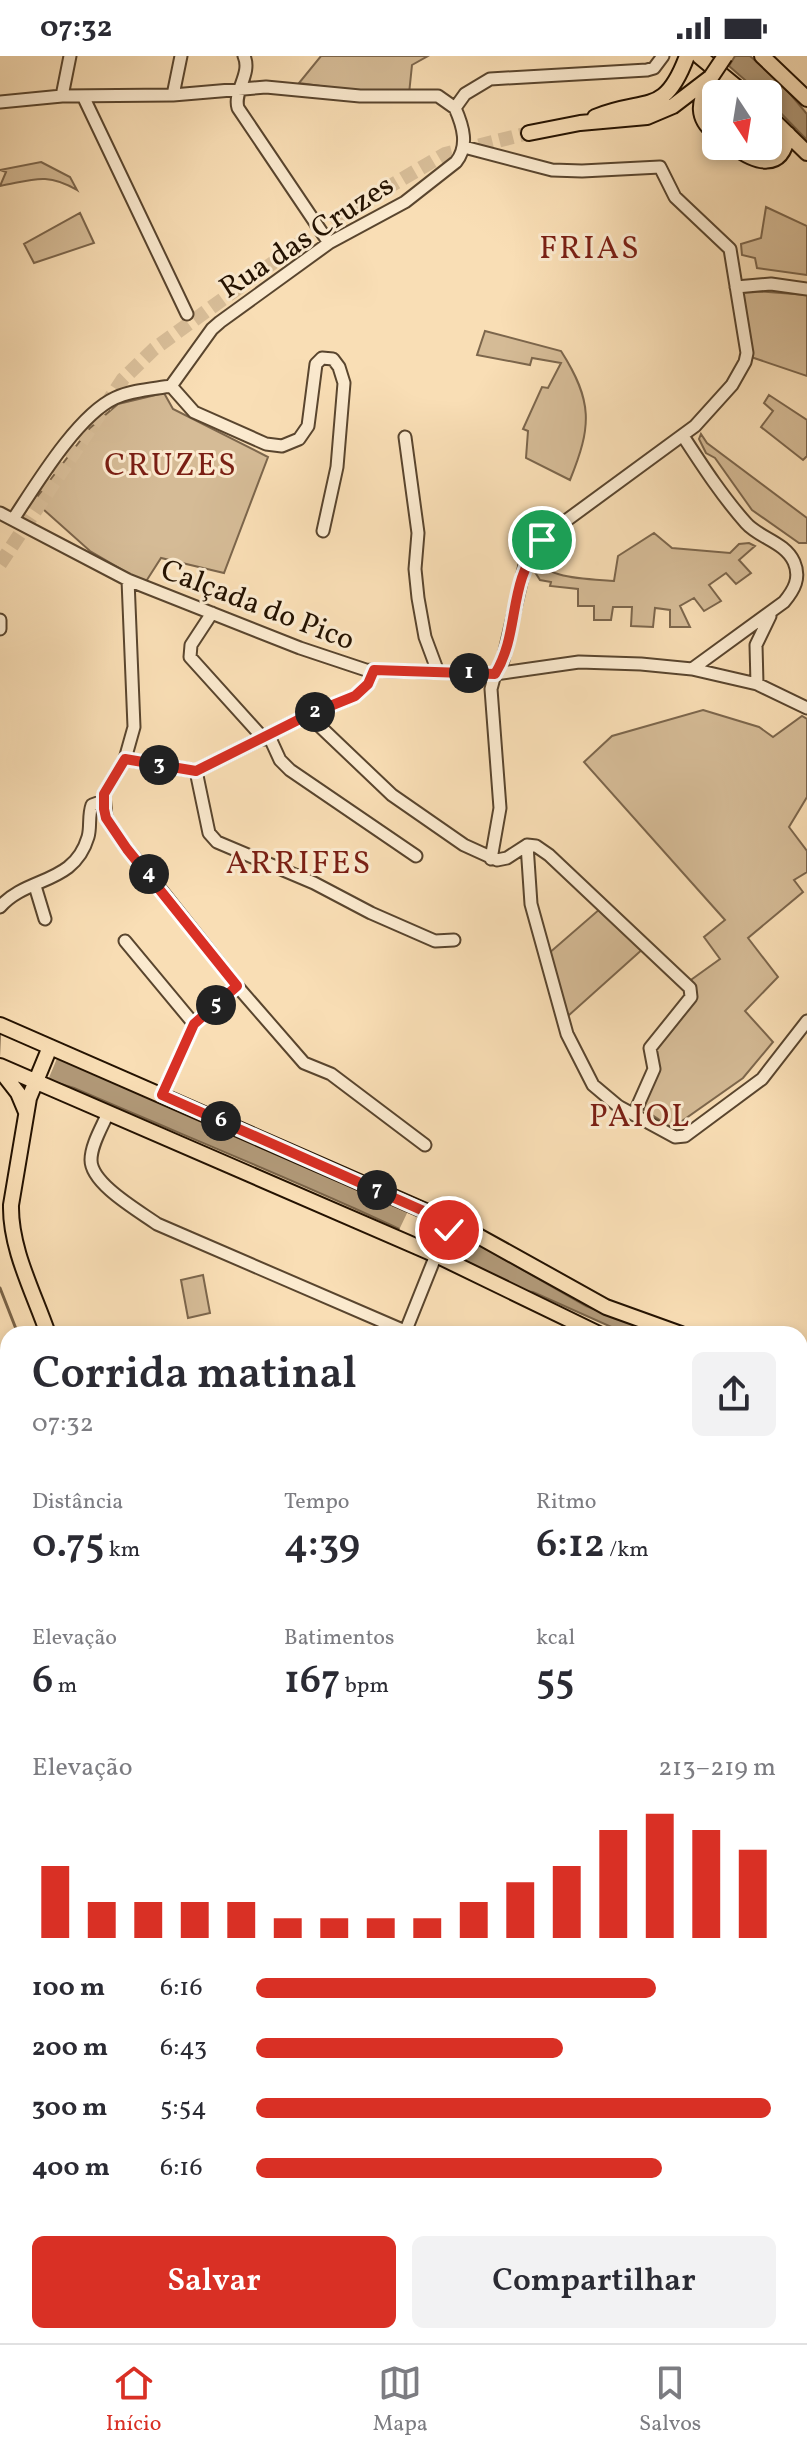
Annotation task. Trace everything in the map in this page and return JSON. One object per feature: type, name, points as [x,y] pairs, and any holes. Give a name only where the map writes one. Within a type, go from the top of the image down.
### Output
[{"type":"main road","points":[[580,123],[667,95],[680,75],[687,56]]},
{"type":"main road","points":[[699,56],[728,80]]},
{"type":"main road","points":[[710,80],[725,56]]},
{"type":"main road","points":[[762,56],[807,99]]},
{"type":"main road","points":[[529,133],[661,113],[711,77]]},
{"type":"main road","points":[[702,96],[699,110],[702,118]]},
{"type":"main road","points":[[782,128],[807,153]]},
{"type":"main road","points":[[782,150],[788,134]]},
{"type":"main road","points":[[0,1025],[486,1239],[606,1307],[659,1326]]},
{"type":"main road","points":[[45,1326],[10,1220],[26,1112],[35,1080],[50,1047]]},
{"type":"main road","points":[[0,1068],[35,1080],[436,1255],[582,1326]]},
{"type":"main road","points":[[0,1068],[18,1093],[26,1112]]},
{"type":"main road","points":[[436,1255],[453,1224]]},
{"type":"street","points":[[62,96],[70,56]]},
{"type":"street","points":[[173,95],[181,56]]},
{"type":"street","points":[[244,56],[246,66],[241,90],[236,97],[238,108],[329,243]]},
{"type":"street","points":[[455,108],[465,94],[490,79],[647,70],[654,68],[663,56]]},
{"type":"street","points":[[0,102],[62,96],[173,95],[266,87],[360,96],[438,96],[455,108],[464,147],[552,170],[660,167],[675,197],[730,249],[747,353],[732,385],[683,436],[556,528],[530,556],[520,578],[503,660],[491,689],[500,808],[491,859]]},
{"type":"street","points":[[83,96],[187,314]]},
{"type":"street","name":"Rua das Cruzes","points":[[171,386],[212,329],[329,243],[405,202],[456,162],[464,147]]},
{"type":"street","points":[[736,287],[771,284],[807,289]]},
{"type":"street","points":[[14,518],[87,419],[113,399],[130,393],[171,386],[194,412],[266,444],[282,446],[299,439],[308,426],[316,364],[322,358],[333,359],[344,383],[337,467],[323,531]]},
{"type":"street","points":[[683,436],[747,524],[792,558],[797,578],[794,590],[772,612],[692,669]]},
{"type":"street","points":[[405,437],[418,533],[415,569],[418,598],[425,637],[438,672]]},
{"type":"street","name":"Calçada do Pico","points":[[0,513],[128,580],[323,656],[374,670],[495,674],[579,662],[692,669],[757,684],[807,708]]},
{"type":"street","points":[[765,554],[778,545]]},
{"type":"street","points":[[128,580],[134,727],[125,759],[107,787],[103,801],[106,818],[127,849],[237,986],[304,1063],[331,1074],[425,1145]]},
{"type":"street","points":[[757,684],[756,645],[772,612]]},
{"type":"street","points":[[212,613],[191,645],[190,657],[266,738],[290,770],[416,856]]},
{"type":"street","points":[[0,620],[0,629]]},
{"type":"street","points":[[125,759],[196,771],[308,715],[355,696],[368,684],[374,670]]},
{"type":"street","points":[[308,715],[392,795],[464,845],[491,859],[507,858],[527,845],[540,848],[688,985],[691,997],[650,1048],[654,1069],[634,1114]]},
{"type":"street","points":[[196,771],[209,833],[217,842],[314,883],[371,913],[435,941],[454,940]]},
{"type":"street","points":[[0,885],[4,902],[64,872],[88,836],[92,805],[103,801]]},
{"type":"street","points":[[527,845],[531,904],[567,1034],[593,1085],[618,1106],[675,1137],[695,1131],[762,1079],[807,1021]]},
{"type":"street","points":[[35,886],[45,919]]},
{"type":"street","points":[[125,941],[194,1024]]},
{"type":"street","points":[[162,1095],[194,1024],[237,986]]},
{"type":"street","points":[[108,1113],[91,1162],[99,1178],[121,1199],[157,1224],[391,1326]]},
{"type":"street","points":[[410,1326],[436,1255]]},
{"type":"shaded area","points":[[321,56],[428,56],[412,65],[409,94],[299,83]]},
{"type":"shaded area","points":[[735,56],[750,56],[778,80],[745,80],[729,66]]},
{"type":"shaded area","points":[[782,84],[807,114],[807,140],[782,114]]},
{"type":"shaded area","points":[[41,162],[70,177],[77,190],[48,179],[0,186],[6,172],[0,170]]},
{"type":"shaded area","points":[[766,207],[807,226],[807,275],[757,268],[755,258],[742,255],[741,244],[761,238]]},
{"type":"shaded area","points":[[80,213],[94,243],[34,263],[24,244]]},
{"type":"shaded area","points":[[743,290],[807,295],[807,376],[751,357]]},
{"type":"shaded area","points":[[485,331],[561,351],[579,385],[586,414],[582,444],[570,480],[526,458],[528,431],[523,429],[542,387],[548,388],[561,363],[532,358],[530,365],[477,355]]},
{"type":"shaded area","points":[[164,393],[173,409],[268,457],[224,573],[161,558],[145,583],[90,551],[34,501],[90,428],[118,404]]},
{"type":"shaded area","points":[[769,395],[807,420],[807,456],[803,460],[761,427],[773,411],[764,403]]},
{"type":"shaded area","points":[[701,434],[707,443],[807,518],[807,543],[799,543],[752,510],[715,458],[706,453],[699,439]]},
{"type":"shaded area","points":[[654,533],[672,548],[730,553],[739,544],[749,543],[755,546],[739,560],[751,573],[736,584],[726,573],[709,585],[721,601],[704,611],[694,598],[680,606],[690,627],[670,627],[670,610],[655,608],[653,627],[631,626],[632,607],[613,607],[611,620],[594,620],[594,606],[578,606],[578,589],[550,586],[551,582],[540,580],[533,569],[541,552],[541,561],[555,573],[614,581],[618,556]]},
{"type":"shaded area","points":[[703,710],[759,727],[773,737],[802,716],[807,719],[807,797],[789,827],[807,851],[807,872],[794,880],[803,892],[748,938],[778,977],[745,1011],[773,1042],[743,1078],[672,1128],[640,1107],[656,1048],[696,997],[688,982],[720,959],[704,937],[725,920],[584,762],[612,736]]},
{"type":"shaded area","points":[[601,908],[645,947],[568,1016],[548,954]]},
{"type":"shaded area","points":[[0,1032],[460,1234],[586,1306],[637,1326],[609,1326],[533,1292],[523,1291],[357,1210],[0,1058]]},
{"type":"shaded area","points":[[203,1275],[210,1313],[188,1318],[181,1280]]},
{"type":"pier","points":[[1,1032],[58,1056],[48,1080],[0,1058]]},
{"type":"pier","points":[[408,1211],[462,1235],[453,1255],[399,1230]]},
{"type":"waterway","points":[[0,1288],[15,1326]]},
{"type":"tunnel","points":[[0,564],[123,379],[154,349],[332,220],[445,154],[529,133]]},
{"type":"district","name":"FRIAS","points":[[590,247]]},
{"type":"district","name":"CRUZES","points":[[171,464]]},
{"type":"district","name":"ARRIFES","points":[[299,862]]},
{"type":"district","name":"PAIOL","points":[[640,1115]]},
{"type":"route","points":[[449,1230],[453,1224],[162,1095],[194,1024],[237,986],[127,849],[106,818],[103,801],[107,787],[125,759],[196,771],[308,715],[355,696],[363,691],[374,670],[495,674],[503,660],[520,578],[542,540]]}]
